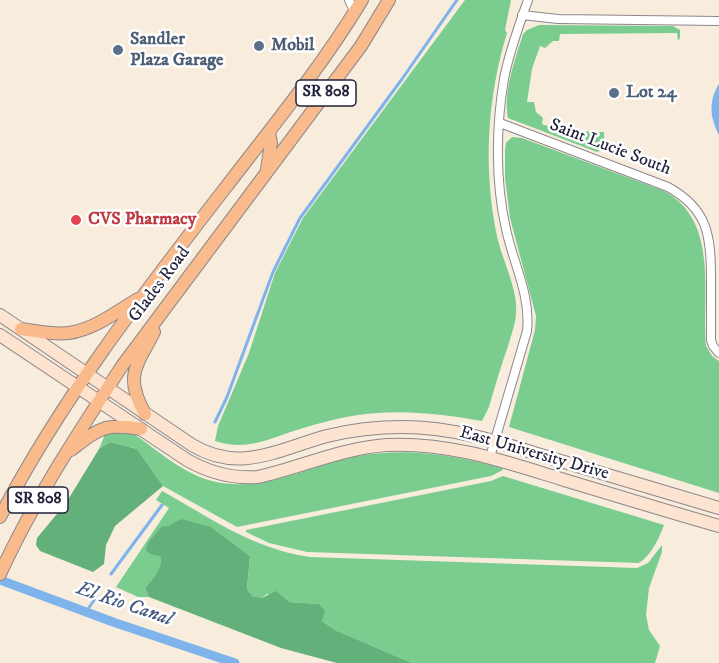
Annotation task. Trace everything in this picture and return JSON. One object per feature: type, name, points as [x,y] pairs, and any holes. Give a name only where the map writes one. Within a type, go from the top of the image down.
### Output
[{"type":"main road","name":"Glades Road","points":[[0,517],[77,386],[269,132],[362,0]]},
{"type":"main road","name":"Glades Road","points":[[0,574],[63,456],[108,387],[361,45],[389,0]]},
{"type":"main road","points":[[266,174],[271,142],[269,132]]},
{"type":"main road","points":[[21,329],[67,333],[80,330],[94,325],[144,296]]},
{"type":"main road","points":[[145,414],[134,391],[134,374],[172,299]]},
{"type":"main road","points":[[63,456],[100,429],[116,426],[141,429]]},
{"type":"street","points":[[349,0],[355,13]]},
{"type":"street","points":[[490,457],[529,318],[526,297],[506,227],[499,161],[504,81],[528,0]]},
{"type":"street","points":[[522,15],[558,20],[719,21]]},
{"type":"street","name":"Saint Lucie South","points":[[500,123],[668,187],[690,202],[705,223],[710,240],[711,340],[715,350],[719,353]]},
{"type":"street","name":"East University Drive","points":[[0,315],[87,372],[145,414],[205,452],[218,457],[233,459],[266,455],[327,436],[381,428],[449,430],[494,441],[719,508]]},
{"type":"street","name":"East University Drive","points":[[0,334],[203,469],[246,478],[268,474],[340,452],[386,446],[427,445],[490,457],[719,526]]},
{"type":"green space","points":[[465,0],[511,0],[505,30],[507,33],[491,108],[489,159],[497,236],[513,286],[516,315],[489,407],[482,421],[420,413],[374,413],[329,421],[248,444],[227,444],[215,441],[218,426],[249,353],[275,273],[303,218]]},
{"type":"green space","points":[[539,25],[673,26],[680,30],[680,38],[678,41],[677,33],[560,34],[559,41],[553,41],[545,48],[540,46],[532,69],[527,102],[534,102],[536,112],[543,118],[542,124],[555,129],[558,124],[566,125],[567,131],[604,132],[603,146],[597,152],[508,118],[508,86],[523,34]]},
{"type":"green space","points":[[512,137],[522,138],[664,191],[681,204],[693,220],[704,260],[706,346],[712,356],[719,361],[719,493],[509,427],[535,330],[536,316],[510,218],[505,178],[505,150],[506,143]]},
{"type":"green space","points":[[123,431],[134,434],[191,473],[212,481],[231,484],[268,481],[340,460],[395,452],[449,456],[484,463],[503,470],[491,476],[237,527],[163,486],[137,449],[110,442],[99,449],[106,432]]},
{"type":"green space","points":[[110,442],[137,449],[163,486],[115,526],[106,545],[104,564],[93,572],[40,551],[36,545],[37,538],[66,503],[99,449]]},
{"type":"green space","points":[[503,476],[664,525],[654,546],[639,563],[307,552],[269,543],[246,532],[246,530],[491,481]]},
{"type":"green space","points":[[162,491],[251,540],[289,553],[310,557],[637,568],[648,563],[662,545],[662,552],[649,588],[646,615],[649,630],[660,646],[655,663],[412,663],[335,630],[322,621],[319,604],[289,602],[267,594],[262,598],[252,596],[247,589],[250,556],[211,527],[153,555],[161,557],[161,562],[156,574],[145,588],[149,597],[138,597],[116,587],[169,508],[156,500]]},
{"type":"green space","points":[[181,519],[211,527],[250,556],[247,589],[252,596],[262,598],[276,591],[289,602],[319,604],[325,611],[322,621],[335,630],[412,663],[337,663],[281,648],[149,597],[145,588],[154,578],[161,557],[146,551],[148,543],[161,527]]},
{"type":"water","points":[[719,84],[719,135],[714,122],[712,103]]},
{"type":"waterway","points":[[215,422],[227,397],[273,272],[300,218],[457,0]]},
{"type":"waterway","points":[[111,574],[162,505]]},
{"type":"waterway","name":"El Rio Canal","points":[[0,580],[113,622],[235,663]]},
{"type":"waterway","points":[[86,612],[96,597]]},
{"type":"place","name":"Mobil","points":[[259,46]]},
{"type":"place","name":"Sandler Plaza Garage","points":[[118,50]]},
{"type":"place","name":"Lot 24","points":[[614,93]]},
{"type":"place","name":"CVS Pharmacy","points":[[76,220]]}]
